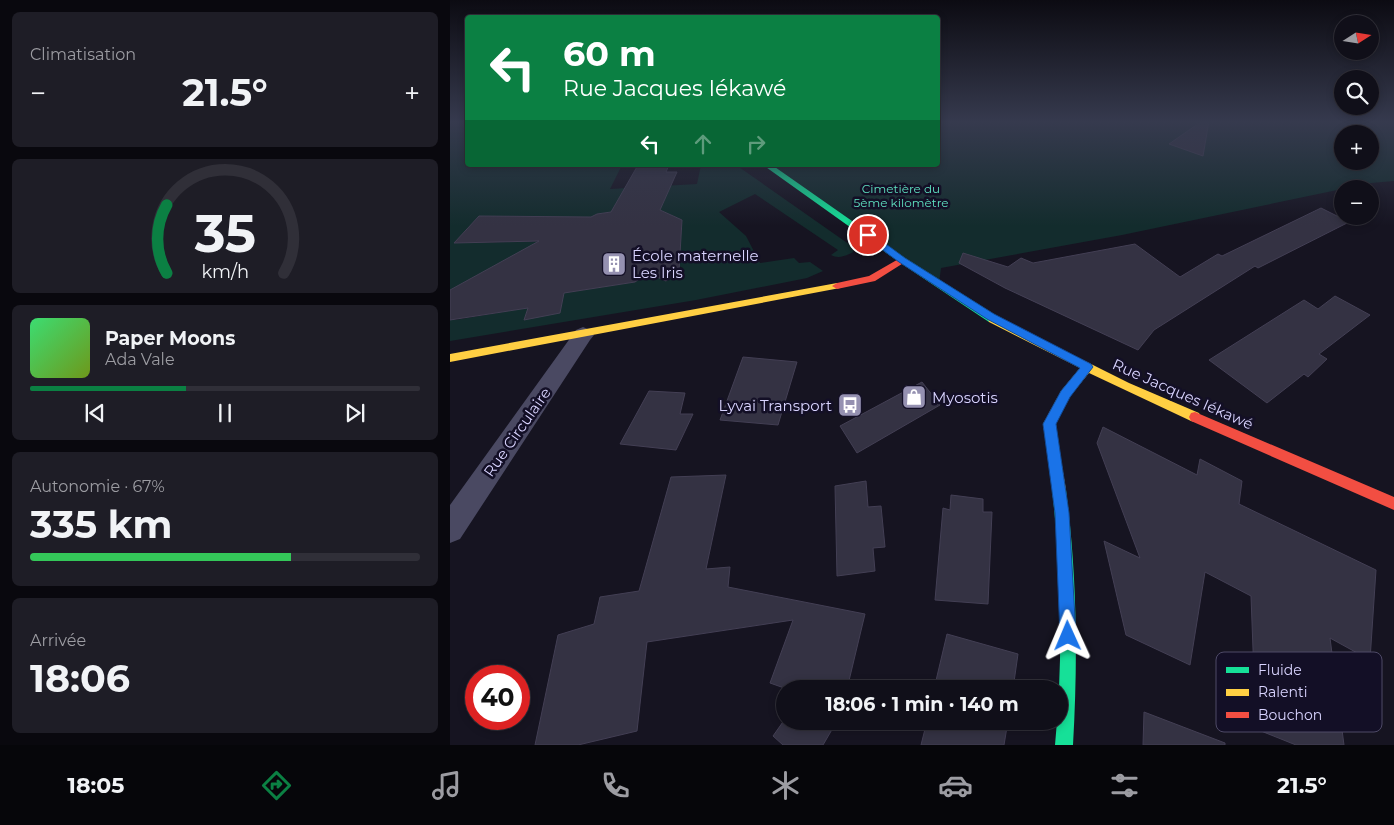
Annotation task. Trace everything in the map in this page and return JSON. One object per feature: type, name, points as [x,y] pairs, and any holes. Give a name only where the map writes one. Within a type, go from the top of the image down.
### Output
[{"type":"main road","name":"Rue Jacques Iékawé","points":[[770,167],[902,260],[990,317],[1087,367],[1394,504]]},
{"type":"main road","points":[[450,358],[855,284],[872,279],[902,260]]},
{"type":"main road","points":[[1064,745],[1069,674],[1068,604],[1062,513],[1049,424],[1066,394],[1087,367]]},
{"type":"street","name":"Rue Circulaire","points":[[450,529],[583,335]]},
{"type":"green space","points":[[450,156],[465,156],[465,167],[621,167],[610,189],[697,184],[701,167],[739,167],[853,247],[853,252],[848,255],[836,257],[831,255],[838,250],[755,194],[719,212],[746,236],[760,263],[794,258],[799,263],[810,262],[823,271],[807,278],[696,300],[450,341],[450,316],[455,320],[509,311],[522,282],[547,279],[571,292],[635,282],[648,273],[666,281],[683,268],[667,260],[680,251],[682,220],[652,207],[597,214],[562,234],[564,217],[479,216],[454,243],[556,241],[450,290]]},
{"type":"green space","name":"Cimetière du 5ème kilomètre","points":[[940,156],[1334,156],[1334,170],[1379,170],[1379,156],[1394,156],[1394,181],[1379,182],[1379,180],[1334,180],[1334,191],[1122,235],[941,268],[939,283],[770,167],[940,167]]},
{"type":"building","name":"École maternelle Les Iris","points":[[637,167],[668,167],[666,172],[677,172],[660,210],[682,220],[679,271],[666,281],[648,273],[635,282],[564,293],[560,313],[524,320],[528,308],[450,320],[450,290],[539,241],[454,243],[479,216],[591,217],[611,212]]},
{"type":"building","points":[[1321,208],[1334,214],[1334,225],[1343,225],[1258,268],[1255,266],[1154,330],[1138,350],[1005,288],[959,263],[963,253],[1008,267],[1021,258],[1033,263],[1135,244],[1180,277],[1218,254],[1222,256]]},
{"type":"building","points":[[1335,296],[1370,315],[1319,354],[1327,359],[1308,377],[1304,374],[1267,403],[1209,360],[1304,300],[1318,309]]},
{"type":"building","points":[[743,357],[797,362],[778,425],[720,420]]},
{"type":"building","points":[[922,382],[940,405],[857,453],[840,426]]},
{"type":"building","points":[[649,391],[685,393],[680,414],[693,414],[676,450],[620,444]]},
{"type":"building","points":[[1103,427],[1197,475],[1200,459],[1242,481],[1239,504],[1376,570],[1371,652],[1355,652],[1330,638],[1332,652],[1253,652],[1251,596],[1205,572],[1190,665],[1126,635],[1104,541],[1140,558],[1097,443]]},
{"type":"building","points":[[726,475],[706,569],[730,567],[728,587],[865,614],[849,680],[776,680],[776,685],[770,683],[793,620],[647,642],[637,731],[578,745],[535,745],[558,635],[594,624],[600,597],[639,591],[671,477]]},
{"type":"building","points":[[866,481],[868,507],[881,506],[885,547],[873,548],[875,571],[837,576],[835,486]]},
{"type":"building","points":[[951,495],[983,499],[983,512],[992,512],[988,604],[935,600],[943,508],[950,510]]},
{"type":"building","points":[[947,634],[1018,654],[1014,680],[936,680]]},
{"type":"building","points":[[1144,712],[1225,743],[1225,745],[1143,745]]},
{"type":"building","points":[[777,730],[832,730],[823,745],[783,745],[773,736]]},
{"type":"building","points":[[925,730],[1006,730],[1004,745],[921,745]]},
{"type":"building","points":[[1264,732],[1342,732],[1344,745],[1296,745]]},
{"type":"traffic: fast","points":[[770,167],[902,260],[993,319]]},
{"type":"traffic: fast","points":[[1059,490],[1066,553],[1068,617],[1064,745]]},
{"type":"traffic: slow","points":[[450,358],[837,286]]},
{"type":"traffic: slow","points":[[993,319],[1125,386],[1195,417]]},
{"type":"traffic: slow","points":[[1059,490],[1049,424],[1065,394],[1087,367]]},
{"type":"traffic: jam","points":[[837,286],[872,279],[902,260]]},
{"type":"traffic: jam","points":[[1195,417],[1394,504]]},
{"type":"place","name":"École maternelle Les Iris","points":[[614,264]]},
{"type":"place","name":"Myosotis","points":[[914,397]]},
{"type":"place","name":"Lyvai Transport","points":[[850,405]]},
{"type":"route","points":[[868,235],[902,260],[990,317],[1087,367],[1066,394],[1049,424],[1062,513],[1068,604],[1068,636]]}]
